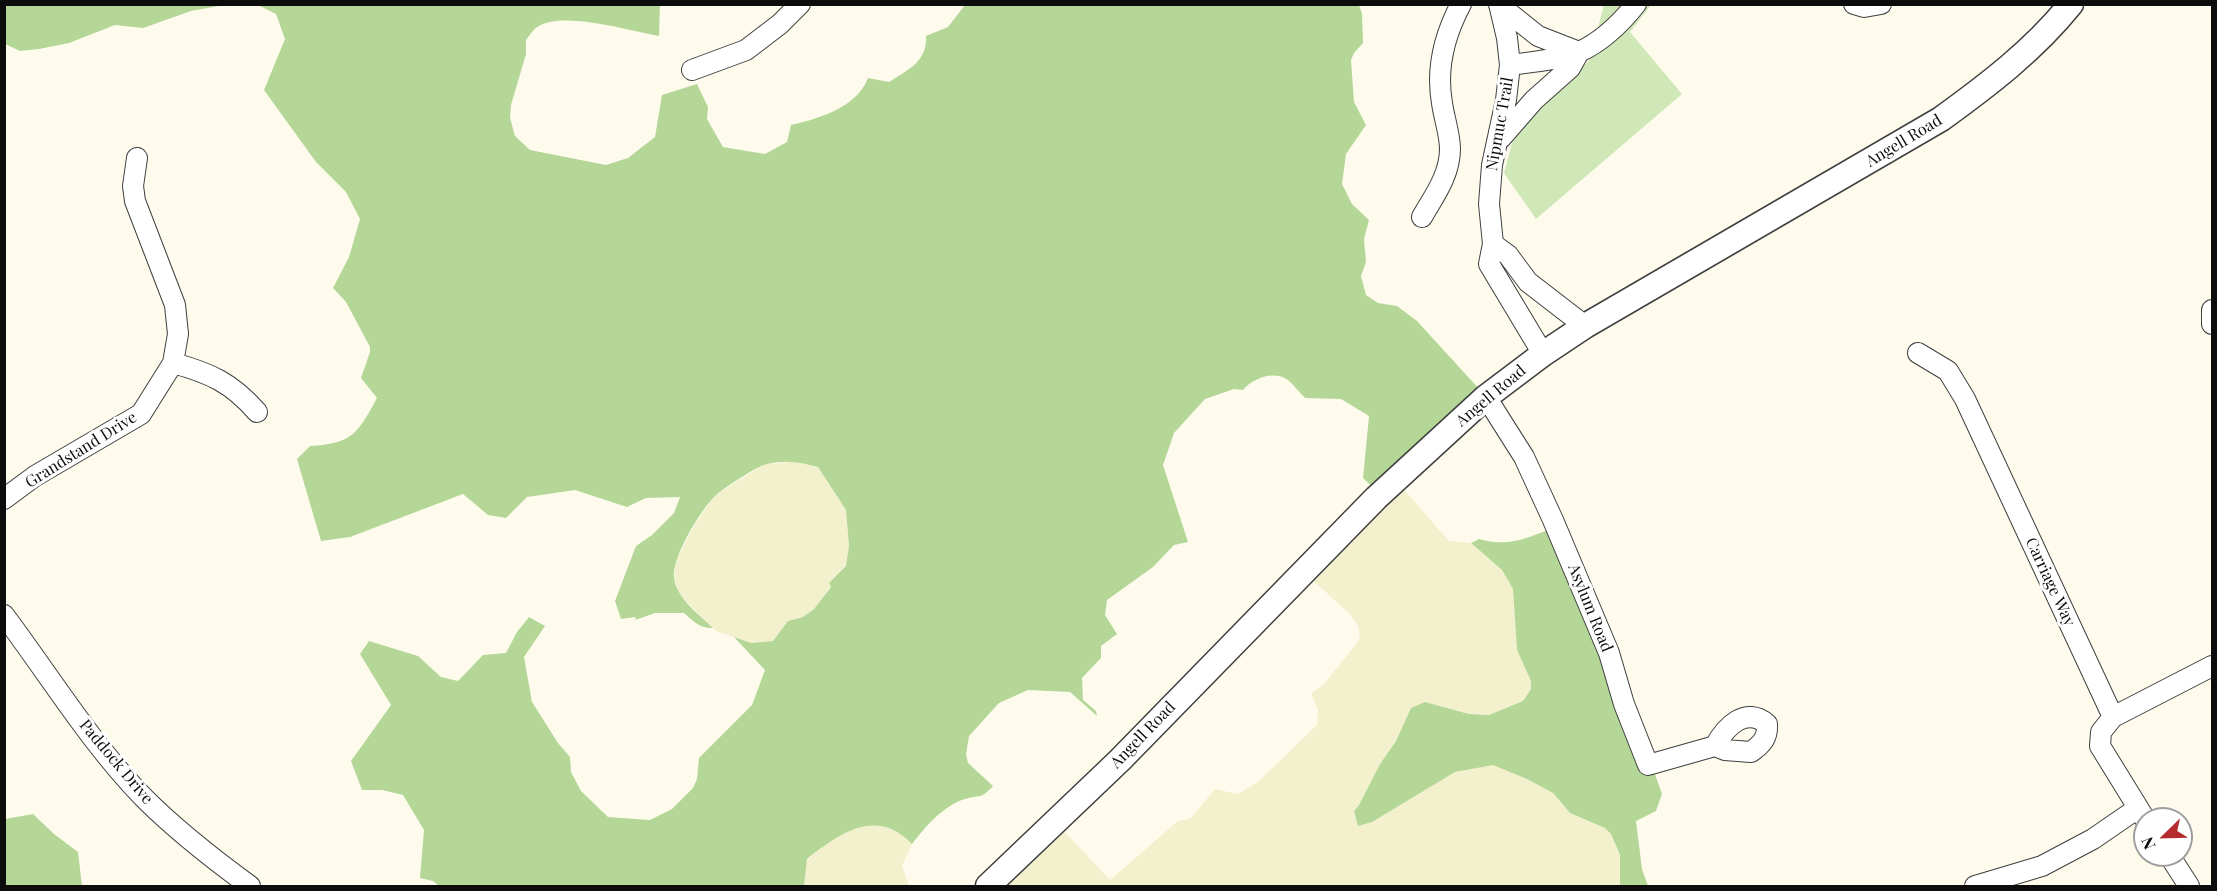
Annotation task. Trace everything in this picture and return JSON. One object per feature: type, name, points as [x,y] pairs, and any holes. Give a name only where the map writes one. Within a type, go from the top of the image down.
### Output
[{"type":"street","points":[[692,70],[746,50],[780,24],[800,4]]},
{"type":"street","points":[[1422,217],[1443,182],[1448,165],[1450,149],[1440,84],[1447,33],[1461,4]]},
{"type":"street","points":[[1510,65],[1579,52],[1612,30],[1636,4]]},
{"type":"street","points":[[1854,4],[1864,7],[1881,4]]},
{"type":"street","name":"Angell Road","points":[[988,886],[1120,760],[1376,498],[1486,397],[1585,326],[1941,119],[1993,82],[2056,22],[2071,4]]},
{"type":"street","points":[[1499,5],[1538,36],[1579,52]]},
{"type":"street","name":"Nipmuc Trail","points":[[1499,5],[1508,38],[1510,65],[1499,140],[1492,165],[1489,204],[1493,244],[1489,264],[1543,354]]},
{"type":"street","points":[[1499,140],[1534,100],[1570,68],[1579,52]]},
{"type":"street","name":"Grandstand Drive","points":[[4,499],[35,476],[141,414],[173,363],[178,334],[175,305],[135,201],[137,158]]},
{"type":"street","points":[[1493,244],[1508,255],[1528,282],[1585,326]]},
{"type":"street","points":[[2212,310],[2212,324]]},
{"type":"street","name":"Carriage Way","points":[[1918,353],[1948,371],[1965,399],[2113,717]]},
{"type":"street","points":[[173,363],[200,370],[224,381],[242,395],[257,412]]},
{"type":"street","name":"Asylum Road","points":[[1486,397],[1524,457],[1553,520],[1609,653],[1624,704],[1648,765],[1715,746]]},
{"type":"street","name":"Paddock Drive","points":[[4,615],[103,751],[143,797],[178,830],[250,886]]},
{"type":"street","points":[[2138,807],[2100,746],[2101,732],[2113,717],[2212,666]]},
{"type":"street","points":[[1975,886],[2042,866],[2133,819]]},
{"type":"street","points":[[2177,867],[2189,886]]},
{"type":"shaded area","points":[[793,461],[818,467],[846,510],[849,546],[846,566],[830,583],[831,586],[814,609],[803,617],[788,621],[773,641],[751,643],[716,631],[679,594],[674,577],[676,561],[694,526],[714,496],[763,465]]},
{"type":"shaded area","points":[[1402,487],[1449,541],[1471,543],[1502,570],[1513,589],[1517,650],[1531,681],[1531,689],[1523,701],[1489,715],[1469,714],[1425,702],[1411,708],[1396,741],[1380,764],[1354,811],[1358,826],[1372,822],[1455,772],[1493,764],[1553,793],[1570,813],[1605,828],[1611,834],[1620,856],[1620,886],[996,886],[1060,827],[1110,880],[1178,821],[1190,819],[1215,789],[1238,794],[1259,781],[1317,725],[1318,710],[1311,694],[1324,684],[1360,639],[1358,626],[1349,613],[1310,578]]},
{"type":"shaded area","points":[[863,825],[880,825],[904,835],[912,844],[902,866],[909,886],[804,886],[807,860],[832,839]]},
{"type":"green space","points":[[4,5],[224,5],[191,11],[143,28],[115,25],[69,43],[20,51],[5,44]]},
{"type":"green space","points":[[258,5],[660,5],[659,36],[580,21],[564,21],[539,26],[526,40],[526,54],[511,105],[510,118],[515,136],[530,150],[606,165],[628,158],[655,137],[662,95],[697,84],[708,107],[707,119],[723,147],[765,154],[787,142],[791,125],[825,115],[846,104],[855,97],[868,78],[889,82],[910,69],[920,59],[926,45],[926,36],[948,27],[965,5],[1359,5],[1362,14],[1363,43],[1351,60],[1354,102],[1366,125],[1346,154],[1342,184],[1352,204],[1369,220],[1364,239],[1366,262],[1361,276],[1366,295],[1378,303],[1397,306],[1417,321],[1491,402],[1385,499],[1363,478],[1369,416],[1341,399],[1305,398],[1288,380],[1270,376],[1252,382],[1243,390],[1234,389],[1205,399],[1174,433],[1163,465],[1188,542],[1174,545],[1153,567],[1107,600],[1105,615],[1117,634],[1101,646],[1101,658],[1082,678],[1083,700],[1096,711],[1097,716],[1070,692],[1028,690],[999,703],[969,736],[966,754],[968,763],[993,786],[983,795],[957,802],[942,811],[912,844],[899,833],[885,827],[858,828],[845,833],[807,859],[804,886],[439,886],[433,881],[420,878],[424,830],[403,795],[382,790],[362,790],[351,761],[391,705],[360,654],[369,641],[418,656],[441,677],[458,681],[483,655],[506,653],[517,632],[529,617],[545,626],[524,657],[532,702],[558,743],[570,757],[571,772],[581,791],[608,817],[650,820],[672,809],[693,788],[697,779],[699,758],[752,705],[765,670],[734,637],[751,643],[773,641],[788,621],[803,617],[814,609],[831,587],[829,583],[846,566],[849,546],[846,510],[818,467],[798,463],[778,462],[764,465],[717,494],[701,513],[682,548],[674,570],[679,593],[713,628],[700,626],[684,613],[655,613],[635,620],[636,617],[621,619],[615,601],[636,546],[652,535],[674,513],[680,497],[646,498],[627,507],[575,490],[527,497],[506,518],[488,515],[463,494],[350,537],[321,541],[297,459],[310,446],[336,443],[352,434],[359,428],[377,398],[361,378],[370,347],[346,302],[333,288],[349,257],[360,219],[346,192],[316,162],[264,90],[285,39],[276,14]]},
{"type":"green space","points":[[1604,5],[1651,5],[1630,32],[1682,94],[1536,219],[1504,173],[1516,128],[1589,61]]},
{"type":"green space","points":[[1556,527],[1607,639],[1662,794],[1656,811],[1636,821],[1642,869],[1648,886],[1620,886],[1620,855],[1611,834],[1605,828],[1570,813],[1553,793],[1493,765],[1455,772],[1372,822],[1358,826],[1354,811],[1380,764],[1396,741],[1411,708],[1425,702],[1469,714],[1489,715],[1523,701],[1531,689],[1531,681],[1517,650],[1513,589],[1502,570],[1471,543],[1479,539],[1509,542],[1528,538]]},
{"type":"green space","points":[[33,814],[78,852],[82,886],[5,886],[5,819]]}]
